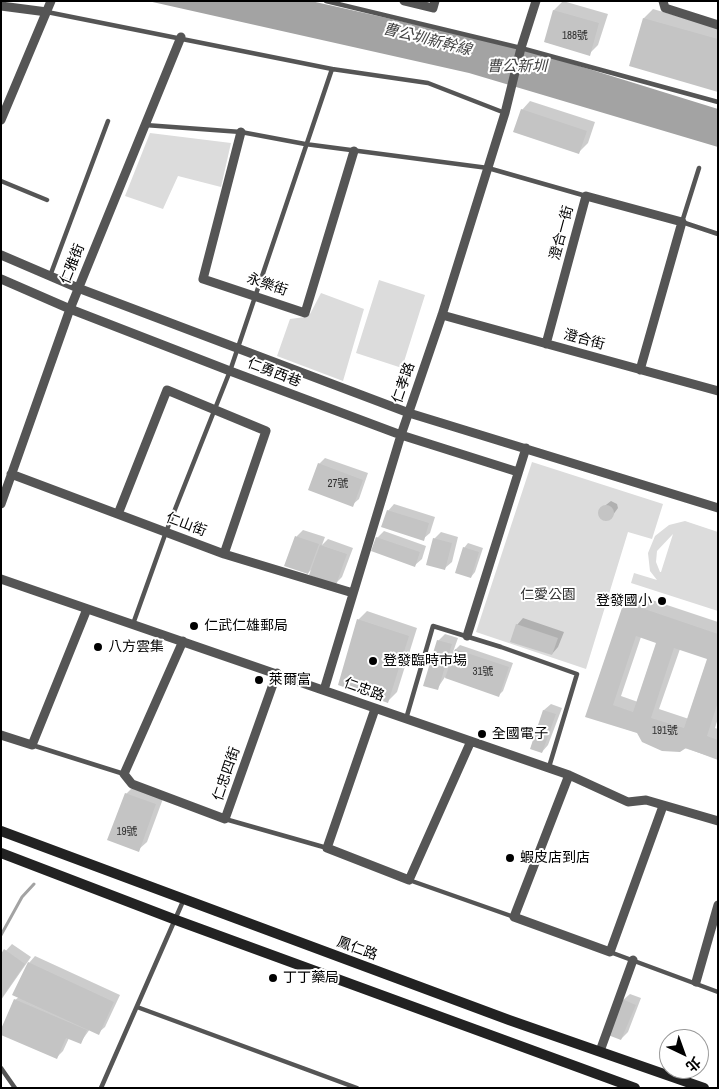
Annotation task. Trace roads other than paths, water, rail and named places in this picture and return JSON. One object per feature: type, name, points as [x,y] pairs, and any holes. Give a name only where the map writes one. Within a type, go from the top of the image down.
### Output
[{"type":"main road","name":"鳳仁路","points":[[1,831],[704,1088]]},
{"type":"main road","points":[[1,853],[176,920],[635,1088]]},
{"type":"street","points":[[1,120],[51,1]]},
{"type":"street","points":[[404,1],[434,5]]},
{"type":"street","points":[[521,48],[536,1]]},
{"type":"street","points":[[663,1],[665,8],[718,25]]},
{"type":"street","points":[[1,6],[46,12]]},
{"type":"street","name":"仁雅街","points":[[1,504],[78,288],[181,38]]},
{"type":"street","name":"仁孝路","points":[[324,690],[401,435],[442,315],[505,113],[521,48]]},
{"type":"street","name":"永樂街","points":[[241,132],[203,279],[305,313],[354,151]]},
{"type":"street","name":"澄合一街","points":[[546,344],[586,196],[682,222]]},
{"type":"street","points":[[640,370],[682,222]]},
{"type":"street","name":"仁勇西巷","points":[[1,255],[78,288],[409,413],[718,508]]},
{"type":"street","name":"仁勇西巷","points":[[1,279],[70,309],[401,435],[518,472]]},
{"type":"street","name":"澄合街","points":[[442,315],[718,391]]},
{"type":"street","points":[[118,514],[167,390],[266,431],[224,554]]},
{"type":"street","points":[[467,636],[526,448]]},
{"type":"street","name":"仁山街","points":[[12,474],[224,554],[353,593]]},
{"type":"street","name":"仁忠路","points":[[1,579],[568,775],[628,802],[646,800],[718,821]]},
{"type":"street","points":[[1,735],[32,744],[87,609]]},
{"type":"street","points":[[124,774],[182,641]]},
{"type":"street","name":"仁忠四街","points":[[124,774],[132,784],[226,819],[277,673]]},
{"type":"street","points":[[376,709],[327,848],[409,880],[471,741]]},
{"type":"street","points":[[568,775],[514,917],[610,952],[663,806]]},
{"type":"street","points":[[696,982],[718,905]]},
{"type":"street","points":[[600,1051],[633,960]]},
{"type":"lane","points":[[326,1],[521,48],[718,102]]},
{"type":"lane","points":[[46,12],[332,69],[428,83],[505,113]]},
{"type":"lane","points":[[134,624],[166,532],[230,371],[305,144],[332,69]]},
{"type":"lane","points":[[50,276],[108,121]]},
{"type":"lane","points":[[145,125],[241,132],[305,144],[488,168],[586,196]]},
{"type":"lane","points":[[699,168],[682,222],[718,234]]},
{"type":"lane","points":[[1,181],[47,200]]},
{"type":"lane","points":[[406,719],[433,626],[467,636],[577,674],[548,768]]},
{"type":"lane","points":[[32,744],[124,774]]},
{"type":"lane","points":[[226,819],[327,848]]},
{"type":"lane","points":[[409,880],[514,917]]},
{"type":"lane","points":[[101,1088],[184,899]]},
{"type":"lane","points":[[610,952],[696,982],[718,992]]},
{"type":"lane","points":[[137,1007],[357,1088]]},
{"type":"lane","points":[[1,1068],[15,1088]]},
{"type":"water","name":"曹公新圳","points":[[148,1],[311,1],[521,48],[718,109],[718,147],[469,73]]},
{"type":"waterway","points":[[1,935],[22,897],[34,884]]},
{"type":"place","name":"登發國小","points":[[662,601]]},
{"type":"place","name":"仁武仁雄郵局","points":[[194,626]]},
{"type":"place","name":"八方雲集","points":[[98,647]]},
{"type":"place","name":"登發臨時市場","points":[[373,661]]},
{"type":"place","name":"萊爾富","points":[[259,680]]},
{"type":"place","name":"全國電子","points":[[482,734]]},
{"type":"place","name":"蝦皮店到店","points":[[510,858]]},
{"type":"place","name":"丁丁藥局","points":[[273,978]]},
{"type":"water label","name":"曹公圳新幹線","points":[[427,40]]},
{"type":"park label","name":"仁愛公園","points":[[548,595]]}]
